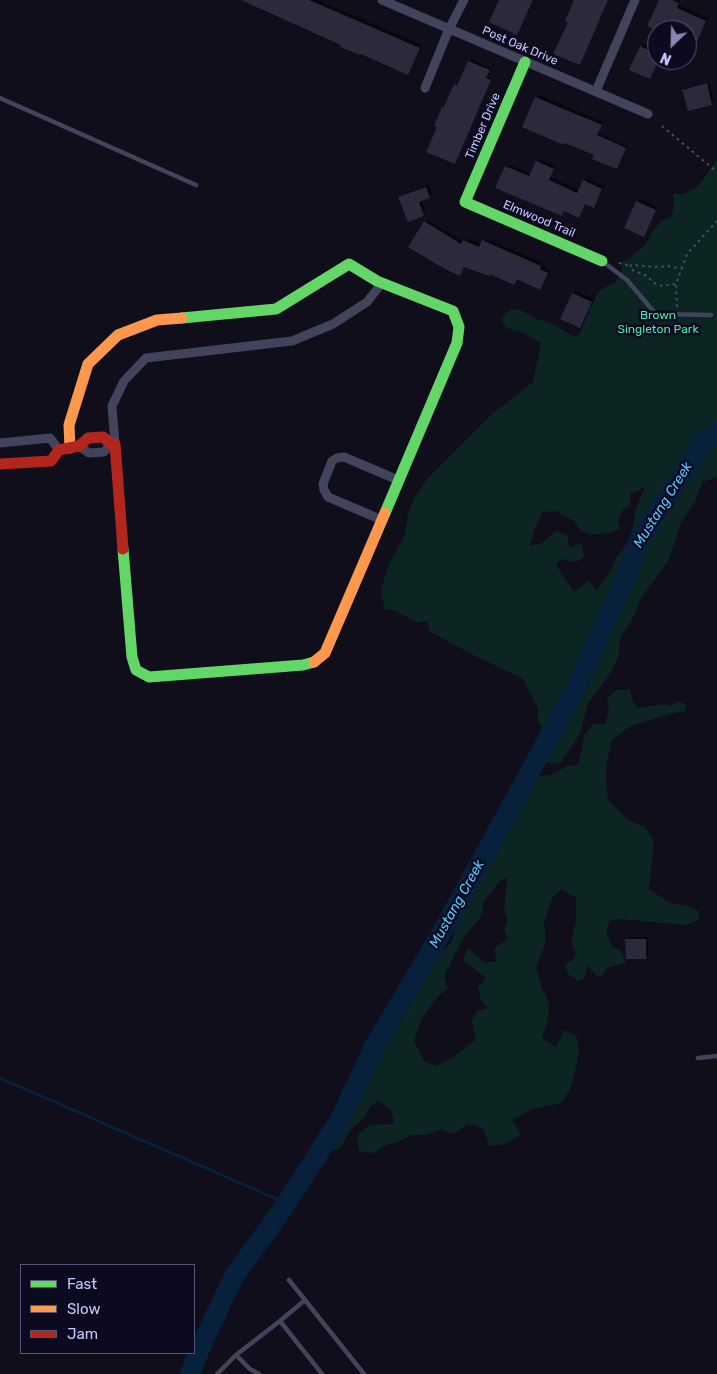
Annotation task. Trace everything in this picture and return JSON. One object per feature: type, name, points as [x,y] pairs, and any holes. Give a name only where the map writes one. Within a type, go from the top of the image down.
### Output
[{"type":"street","name":"Post Oak Drive","points":[[382,0],[648,114]]},
{"type":"street","points":[[425,88],[449,29],[464,0]]},
{"type":"street","points":[[596,91],[635,0]]},
{"type":"street","name":"Timber Drive","points":[[465,202],[525,62]]},
{"type":"street","name":"Elmwood Trail","points":[[465,202],[602,261]]},
{"type":"street","points":[[69,448],[69,425],[88,364],[118,335],[157,320],[276,309],[349,264],[382,283],[453,312],[459,327],[456,343],[325,653],[315,662],[303,665],[149,677],[136,670],[132,657],[113,444],[112,406],[124,381],[146,358],[292,341],[333,324],[367,302],[382,283]]},
{"type":"street","points":[[0,464],[51,461],[69,448],[88,438],[103,437],[113,444]]},
{"type":"street","points":[[0,443],[50,438],[69,448]]},
{"type":"street","points":[[382,520],[328,497],[323,484],[332,461],[344,457],[398,480]]},
{"type":"lane","points":[[0,98],[196,185]]},
{"type":"lane","points":[[602,261],[628,280],[654,312],[658,314],[711,315]]},
{"type":"lane","points":[[698,1058],[717,1056]]},
{"type":"lane","points":[[289,1280],[364,1374]]},
{"type":"lane","points":[[217,1374],[236,1355],[304,1300]]},
{"type":"lane","points":[[280,1321],[322,1374]]},
{"type":"lane","points":[[236,1355],[250,1369],[259,1374]]},
{"type":"path","points":[[662,126],[717,172]]},
{"type":"path","points":[[677,314],[676,284],[687,254],[717,221]]},
{"type":"path","points":[[676,284],[662,286],[654,283],[647,276],[630,269],[631,265],[668,266],[682,269]]},
{"type":"green space","name":"Brown Singleton Park","points":[[717,160],[717,477],[703,482],[694,503],[681,523],[669,560],[641,598],[632,620],[620,638],[619,655],[611,673],[588,703],[580,734],[561,762],[552,764],[546,761],[543,753],[550,739],[538,722],[538,708],[522,678],[475,656],[429,631],[427,621],[418,623],[394,610],[384,609],[381,590],[388,566],[405,534],[408,513],[415,496],[427,479],[493,413],[533,382],[541,343],[519,331],[506,328],[501,319],[511,309],[521,310],[536,319],[551,323],[573,336],[579,335],[597,294],[616,282],[622,271],[621,263],[645,245],[652,232],[662,220],[671,217],[674,205],[673,194],[684,194],[698,186]],"holes":[[[645,486],[636,510],[630,539],[597,590],[588,581],[574,592],[556,565],[561,559],[576,562],[584,557],[582,543],[570,547],[567,535],[556,531],[542,543],[530,546],[535,528],[543,512],[556,511],[574,521],[581,531],[591,535],[607,533],[621,529],[618,522],[622,510],[630,506],[630,493],[638,491]]]},
{"type":"green space","points":[[630,689],[633,702],[639,708],[664,704],[671,706],[678,701],[687,705],[685,711],[631,726],[612,740],[606,766],[606,784],[608,800],[627,819],[645,827],[654,842],[649,889],[668,902],[688,906],[700,912],[698,920],[687,925],[620,919],[610,921],[606,931],[612,946],[621,951],[626,963],[607,968],[602,976],[597,976],[587,965],[585,978],[578,981],[568,974],[565,965],[573,960],[576,952],[571,943],[576,920],[576,898],[562,889],[552,898],[544,923],[546,940],[536,968],[549,1003],[548,1019],[542,1038],[556,1047],[564,1030],[576,1035],[579,1050],[570,1090],[561,1103],[533,1109],[512,1120],[521,1135],[505,1144],[490,1146],[483,1128],[468,1124],[454,1134],[441,1129],[427,1135],[412,1135],[384,1146],[373,1153],[359,1152],[357,1135],[370,1125],[394,1124],[391,1109],[378,1101],[370,1107],[364,1118],[351,1130],[340,1148],[330,1152],[333,1139],[343,1128],[350,1110],[364,1090],[371,1071],[411,1005],[424,971],[452,941],[466,878],[478,847],[503,835],[533,777],[551,775],[567,766],[578,765],[584,735],[593,724],[605,724],[609,712],[607,699],[616,690]],"holes":[[[507,877],[504,912],[508,920],[504,928],[507,939],[494,949],[496,961],[485,963],[468,948],[463,960],[486,978],[478,987],[481,1000],[488,1008],[477,1011],[472,1021],[476,1040],[436,1066],[424,1061],[414,1041],[421,1020],[439,995],[448,989],[444,976],[466,934],[481,917],[484,901],[500,881]]]},
{"type":"building","points":[[241,0],[309,0],[420,48],[408,75],[361,54],[340,47],[341,45]]},
{"type":"building","points":[[499,0],[533,0],[517,35],[489,22]]},
{"type":"building","points":[[574,0],[608,0],[580,65],[553,54],[568,22],[565,21]]},
{"type":"building","points":[[659,0],[672,0],[679,3],[677,8],[706,21],[697,42],[697,20],[650,20]]},
{"type":"building","points":[[640,46],[647,49],[647,70],[654,70],[650,79],[629,70]]},
{"type":"building","points":[[468,61],[490,70],[486,78],[491,80],[455,164],[426,152],[437,127],[434,126],[442,107],[444,107],[454,84],[457,85]]},
{"type":"building","points":[[707,83],[712,105],[688,111],[682,90]]},
{"type":"building","points":[[535,97],[602,125],[597,135],[626,148],[617,169],[592,159],[594,155],[565,143],[564,145],[522,127]]},
{"type":"building","points":[[536,161],[554,169],[549,180],[577,193],[583,180],[602,189],[594,208],[585,204],[579,218],[564,211],[562,216],[495,188],[505,166],[529,176]]},
{"type":"building","points":[[426,187],[430,198],[419,202],[424,216],[408,222],[398,197]]},
{"type":"building","points":[[636,201],[656,210],[644,237],[624,228]]},
{"type":"building","points":[[424,221],[461,244],[463,240],[479,247],[482,240],[541,266],[540,269],[548,273],[540,290],[517,279],[514,285],[490,274],[489,276],[464,267],[460,276],[443,268],[408,247]]},
{"type":"building","points":[[572,293],[592,302],[580,328],[560,319]]},
{"type":"building","points":[[625,939],[646,939],[646,959],[626,959]]},
{"type":"waterway","name":"Mustang Creek","points":[[190,1374],[234,1276],[280,1213],[339,1121],[376,1043],[442,932],[577,686],[624,581],[640,538],[704,441],[717,432]]},
{"type":"waterway","points":[[0,1078],[286,1203]]},
{"type":"traffic: fast","points":[[525,62],[465,202],[602,261]]},
{"type":"traffic: fast","points":[[182,318],[276,309],[349,264],[377,281],[453,311],[459,327],[457,343],[385,513]]},
{"type":"traffic: fast","points":[[123,549],[132,657],[136,670],[149,677],[303,665],[314,662]]},
{"type":"traffic: slow","points":[[70,448],[69,425],[88,364],[118,335],[157,320],[182,318]]},
{"type":"traffic: slow","points":[[314,662],[325,653],[385,513]]},
{"type":"traffic: jam","points":[[0,464],[51,461],[59,450],[79,446],[88,438],[103,437],[111,444],[115,444],[123,549]]}]
